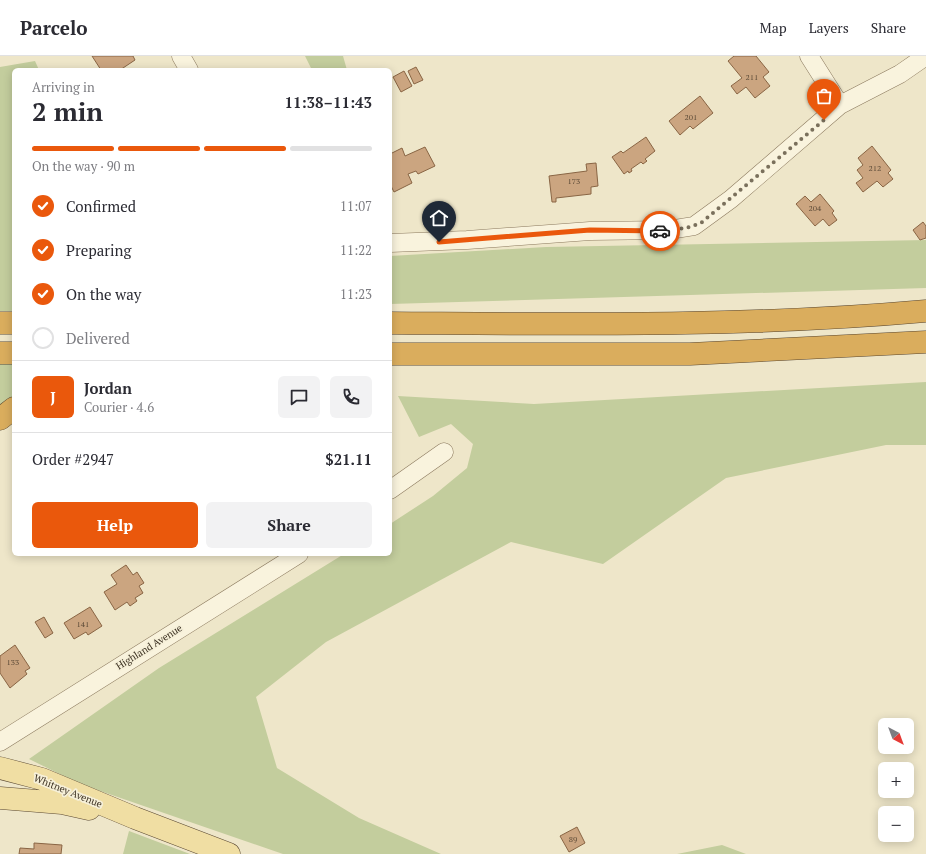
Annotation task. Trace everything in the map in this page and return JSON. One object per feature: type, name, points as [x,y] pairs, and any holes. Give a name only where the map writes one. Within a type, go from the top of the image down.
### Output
[{"type":"highway","points":[[392,323],[710,323],[836,318],[926,311]]},
{"type":"highway","points":[[0,323],[12,323]]},
{"type":"highway","points":[[392,354],[690,354],[926,342]]},
{"type":"highway","points":[[0,353],[12,353]]},
{"type":"highway","points":[[0,419],[12,410]]},
{"type":"main road","name":"Whitney Avenue","points":[[0,768],[42,779],[135,818],[229,854]]},
{"type":"main road","name":"Whitney Avenue","points":[[0,798],[62,803],[135,818]]},
{"type":"street","points":[[181,56],[189,68]]},
{"type":"street","points":[[809,56],[840,105]]},
{"type":"street","points":[[392,243],[467,240],[590,230],[643,232],[690,227],[701,223],[731,199],[840,105],[900,74],[926,56]]},
{"type":"street","points":[[392,489],[444,452]]},
{"type":"street","name":"Highland Avenue","points":[[0,742],[296,556]]},
{"type":"green space","points":[[305,56],[343,56],[346,68],[311,68]]},
{"type":"green space","points":[[35,61],[38,68],[12,68],[12,311],[0,311],[0,67]]},
{"type":"green space","points":[[926,240],[926,288],[392,304],[392,256],[546,247]]},
{"type":"green space","points":[[0,363],[12,363],[12,398],[0,407]]},
{"type":"green space","points":[[926,382],[926,445],[886,445],[726,478],[603,564],[511,542],[326,642],[256,697],[277,768],[359,818],[441,854],[283,854],[80,784],[29,759],[159,668],[341,556],[392,556],[392,523],[433,496],[467,468],[473,444],[451,424],[419,437],[398,396],[534,404]]},
{"type":"green space","points":[[129,831],[190,854],[123,854]]},
{"type":"green space","points":[[722,845],[746,854],[677,854]]},
{"type":"building","points":[[92,56],[133,56],[135,60],[123,68],[100,68]]},
{"type":"building","points":[[734,56],[756,56],[769,72],[763,77],[770,86],[755,98],[746,87],[737,94],[731,86],[742,78],[728,61]]},
{"type":"building","points":[[416,67],[423,80],[414,84],[408,71]]},
{"type":"building","points":[[404,71],[412,86],[401,92],[393,77]]},
{"type":"building","points":[[700,96],[713,113],[693,129],[690,126],[680,135],[669,121]]},
{"type":"building","points":[[646,137],[655,151],[645,159],[647,161],[643,164],[641,162],[631,169],[632,171],[629,173],[628,171],[624,174],[612,157],[621,151],[623,153]]},
{"type":"building","points":[[872,146],[891,170],[888,173],[893,179],[883,187],[877,181],[863,192],[856,183],[863,178],[857,170],[863,165],[858,158]]},
{"type":"building","points":[[425,147],[435,166],[418,174],[416,171],[408,174],[412,183],[394,192],[392,188],[392,153],[402,148],[405,156]]},
{"type":"building","points":[[596,163],[598,186],[591,187],[591,194],[556,198],[556,202],[552,202],[549,176],[587,171],[586,164]]},
{"type":"building","points":[[820,194],[834,211],[832,213],[837,220],[829,226],[823,219],[815,226],[796,204],[805,196],[811,202]]},
{"type":"building","points":[[923,222],[926,226],[926,238],[920,240],[913,230]]},
{"type":"building","points":[[126,565],[133,575],[137,572],[144,583],[139,586],[143,593],[135,598],[137,601],[130,606],[127,602],[115,610],[104,592],[117,584],[111,575]]},
{"type":"building","points":[[90,607],[102,626],[88,635],[86,632],[74,639],[64,623]]},
{"type":"building","points":[[44,617],[53,633],[45,638],[35,622]]},
{"type":"building","points":[[15,645],[30,668],[25,671],[27,674],[10,688],[0,673],[0,656]]},
{"type":"building","points":[[577,827],[585,843],[569,852],[560,836]]},
{"type":"building","points":[[34,843],[62,845],[61,854],[19,854],[20,848],[34,849]]},
{"type":"way so far","points":[[660,231],[686,228],[701,223],[824,120]]},
{"type":"route","points":[[439,242],[590,230],[643,232],[660,231]]}]
